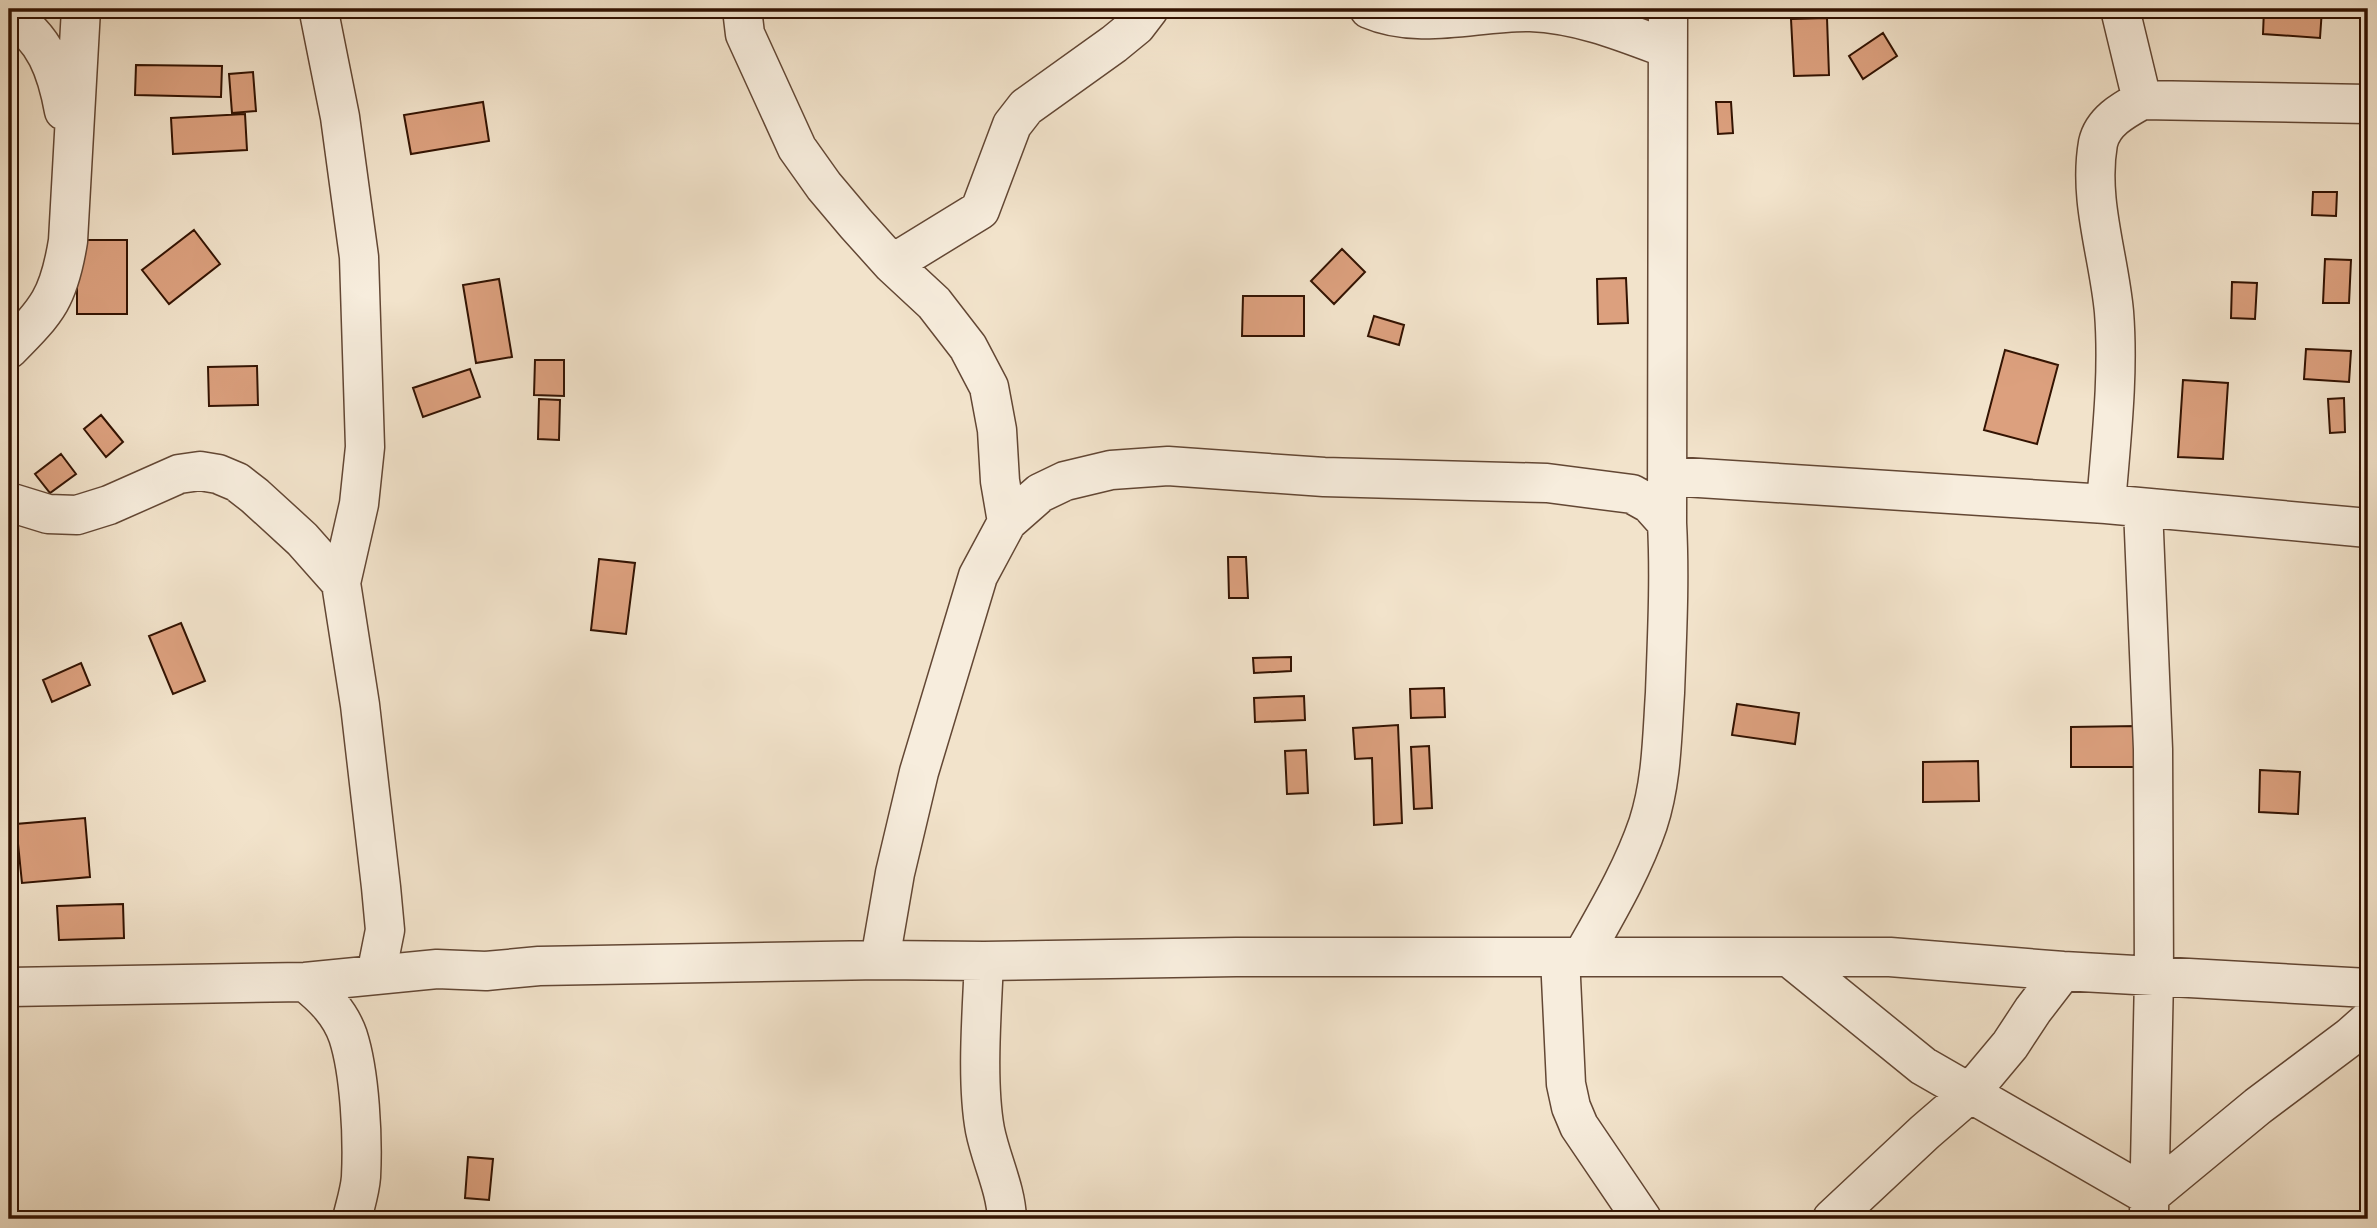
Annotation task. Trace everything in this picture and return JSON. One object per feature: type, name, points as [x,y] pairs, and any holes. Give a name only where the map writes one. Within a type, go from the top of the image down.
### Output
[{"type":"street","points":[[9,349],[50,303],[60,282],[68,241],[81,9]]},
{"type":"street","points":[[742,9],[745,34],[797,148],[824,186],[892,264],[934,303],[968,347],[989,387],[997,430],[1000,481],[1007,522]]},
{"type":"street","points":[[892,264],[980,210],[1013,125],[1026,107],[1121,38],[1136,26],[1149,9]]},
{"type":"street","points":[[1369,9],[1382,14],[1421,19],[1501,13],[1554,14],[1607,26],[1666,48]]},
{"type":"street","points":[[1642,1219],[1579,1126],[1566,1084],[1571,957],[1627,874],[1657,793],[1661,758],[1670,582],[1667,523],[1668,9]]},
{"type":"street","points":[[2120,9],[2141,100]]},
{"type":"street","points":[[323,10],[359,257],[365,447],[359,504],[341,583],[360,705],[385,930],[376,975]]},
{"type":"street","points":[[9,16],[37,38],[53,65],[72,151]]},
{"type":"street","points":[[2149,1208],[2154,977],[2154,749],[2125,506],[2114,310],[2101,238],[2096,172],[2099,140],[2115,114],[2141,100],[2368,104]]},
{"type":"street","points":[[880,960],[895,873],[938,706],[978,576],[1007,522],[1040,493],[1065,481],[1111,470],[1168,466],[1324,477],[1547,483],[1632,494],[1650,504],[1667,523]]},
{"type":"street","points":[[9,502],[48,514],[77,515],[110,505],[179,474],[200,471],[218,474],[237,482],[255,496],[302,538],[341,583]]},
{"type":"street","points":[[1668,476],[2125,506],[2368,528]]},
{"type":"street","points":[[9,987],[305,982],[438,969],[486,971],[539,966],[880,960],[1890,957],[2154,977],[2368,988]]},
{"type":"street","points":[[1790,958],[1923,1066],[2149,1208]]},
{"type":"street","points":[[984,961],[982,1081],[985,1127],[1006,1205],[1007,1219]]},
{"type":"street","points":[[1832,1219],[1969,1094],[2010,1045],[2063,971]]},
{"type":"street","points":[[305,982],[332,1006],[348,1035],[354,1062],[361,1179],[355,1218]]},
{"type":"street","points":[[2149,1208],[2258,1106],[2368,1021]]},
{"type":"building","points":[[2264,9],[2322,9],[2320,38],[2263,34]]},
{"type":"building","points":[[1827,18],[1829,75],[1794,76],[1791,19]]},
{"type":"building","points":[[1883,33],[1897,56],[1863,79],[1849,56]]},
{"type":"building","points":[[136,65],[222,66],[221,97],[135,95]]},
{"type":"building","points":[[253,72],[256,111],[232,113],[229,74]]},
{"type":"building","points":[[483,102],[489,141],[411,154],[404,115]]},
{"type":"building","points":[[1716,102],[1731,102],[1733,133],[1718,134]]},
{"type":"building","points":[[245,114],[247,150],[173,154],[171,118]]},
{"type":"building","points":[[2313,192],[2337,192],[2336,216],[2312,215]]},
{"type":"building","points":[[194,230],[220,264],[169,304],[142,270]]},
{"type":"building","points":[[77,240],[127,240],[127,314],[77,314]]},
{"type":"building","points":[[1342,249],[1365,272],[1334,304],[1311,281]]},
{"type":"building","points":[[2325,259],[2351,260],[2349,303],[2323,303]]},
{"type":"building","points":[[1626,278],[1628,323],[1598,324],[1597,279]]},
{"type":"building","points":[[499,279],[512,357],[476,363],[463,285]]},
{"type":"building","points":[[2232,282],[2257,283],[2255,319],[2231,318]]},
{"type":"building","points":[[1243,296],[1304,296],[1304,336],[1242,336]]},
{"type":"building","points":[[1374,316],[1404,325],[1399,345],[1368,336]]},
{"type":"building","points":[[2306,349],[2351,351],[2349,382],[2304,379]]},
{"type":"building","points":[[2005,350],[2058,365],[2037,444],[1984,430]]},
{"type":"building","points":[[535,360],[564,360],[564,396],[534,395]]},
{"type":"building","points":[[257,366],[258,405],[209,406],[208,367]]},
{"type":"building","points":[[470,369],[480,397],[423,417],[413,388]]},
{"type":"building","points":[[2183,380],[2228,383],[2223,459],[2178,457]]},
{"type":"building","points":[[2344,398],[2345,432],[2330,433],[2328,399]]},
{"type":"building","points":[[539,399],[560,400],[559,440],[538,439]]},
{"type":"building","points":[[101,415],[123,442],[106,457],[84,429]]},
{"type":"building","points":[[61,454],[76,474],[50,493],[35,474]]},
{"type":"building","points":[[1228,557],[1246,557],[1248,598],[1229,598]]},
{"type":"building","points":[[599,559],[635,563],[626,634],[591,630]]},
{"type":"building","points":[[181,623],[205,681],[173,694],[149,636]]},
{"type":"building","points":[[1291,657],[1291,671],[1254,673],[1253,658]]},
{"type":"building","points":[[81,663],[90,685],[52,702],[43,680]]},
{"type":"building","points":[[1444,688],[1445,717],[1411,718],[1410,689]]},
{"type":"building","points":[[1304,696],[1305,720],[1255,722],[1254,698]]},
{"type":"building","points":[[1737,704],[1799,713],[1795,744],[1732,735]]},
{"type":"building","points":[[1398,725],[1402,823],[1374,825],[1372,758],[1355,759],[1353,728]]},
{"type":"building","points":[[2137,726],[2137,767],[2071,767],[2071,727]]},
{"type":"building","points":[[1429,746],[1432,808],[1414,809],[1411,747]]},
{"type":"building","points":[[1306,750],[1308,793],[1287,794],[1285,751]]},
{"type":"building","points":[[1978,761],[1979,801],[1923,802],[1923,762]]},
{"type":"building","points":[[2260,770],[2300,772],[2298,814],[2259,812]]},
{"type":"building","points":[[85,818],[90,877],[22,883],[16,824]]},
{"type":"building","points":[[123,904],[124,938],[59,940],[57,906]]},
{"type":"building","points":[[468,1157],[493,1159],[489,1200],[465,1198]]}]
